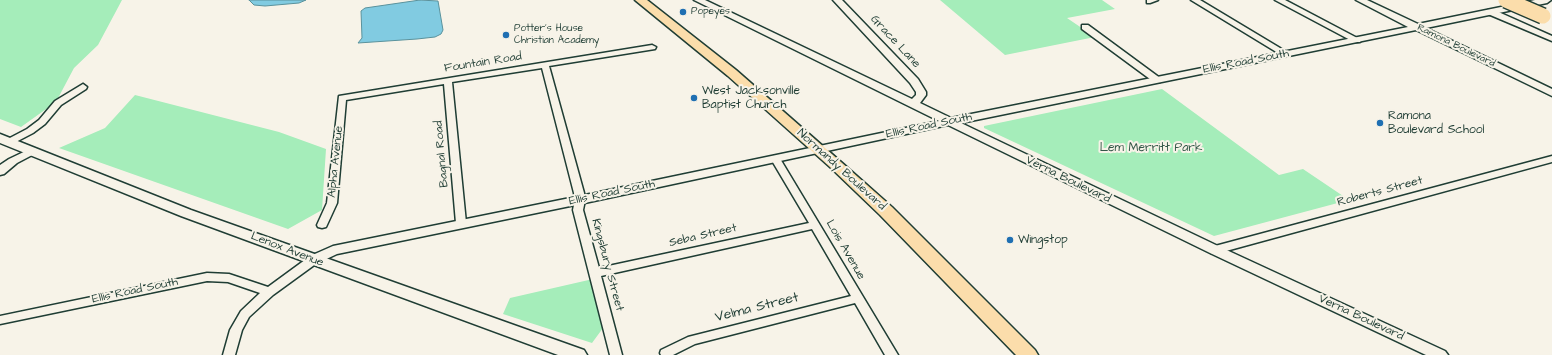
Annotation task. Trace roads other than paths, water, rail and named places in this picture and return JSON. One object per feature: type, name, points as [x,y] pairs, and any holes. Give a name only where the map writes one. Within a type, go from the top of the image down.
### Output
[{"type":"highway","points":[[1506,0],[1548,12]]},
{"type":"highway","points":[[1534,0],[1548,12]]},
{"type":"main road","name":"Normandy Boulevard","points":[[640,0],[727,69],[819,149],[886,211],[1028,355]]},
{"type":"main road","name":"Lenox Avenue","points":[[5,140],[186,212],[313,260],[578,355]]},
{"type":"street","name":"Verna Boulevard","points":[[698,0],[1215,250],[1440,355]]},
{"type":"street","name":"Grace Lane","points":[[837,0],[914,81],[921,92],[921,95],[913,105]]},
{"type":"street","points":[[1195,0],[1286,54]]},
{"type":"street","points":[[1279,0],[1357,40]]},
{"type":"street","name":"Ramona Boulevard","points":[[1360,0],[1552,92]]},
{"type":"street","name":"Ellis Road South","points":[[313,260],[333,250],[580,200],[948,122],[1417,28],[1547,0]]},
{"type":"street","points":[[1491,12],[1552,39]]},
{"type":"street","points":[[1085,27],[1157,80]]},
{"type":"street","name":"Fountain Road","points":[[342,98],[652,47]]},
{"type":"street","name":"Kingsbury Street","points":[[545,65],[580,200],[578,210],[596,273],[616,355]]},
{"type":"street","name":"Bagnal Road","points":[[448,81],[461,224]]},
{"type":"street","points":[[5,140],[30,130],[42,122],[58,103],[83,87]]},
{"type":"street","name":"Alpha Avenue","points":[[322,225],[332,203],[342,98]]},
{"type":"street","points":[[0,171],[13,161],[32,151]]},
{"type":"street","name":"Lois Avenue","points":[[776,159],[892,355]]},
{"type":"street","name":"Roberts Street","points":[[1215,250],[1552,159]]},
{"type":"street","name":"Seba Street","points":[[596,273],[816,225]]},
{"type":"street","points":[[229,355],[236,330],[245,314],[270,292],[313,260]]},
{"type":"street","name":"Ellis Road South","points":[[0,320],[207,277],[229,278],[270,292]]},
{"type":"street","name":"Velma Street","points":[[666,354],[692,340],[858,298]]},
{"type":"water","points":[[249,0],[306,0],[299,3],[265,6],[254,5]]},
{"type":"water","points":[[420,0],[438,1],[443,30],[441,34],[435,37],[417,39],[358,43],[362,38],[361,11],[365,8]]},
{"type":"place","name":"Popeyes","points":[[683,12]]},
{"type":"place","name":"Potter's House Christian Academy","points":[[506,35]]},
{"type":"place","name":"West Jacksonville Baptist Church","points":[[694,98]]},
{"type":"place","name":"Ramona Boulevard School","points":[[1380,123]]},
{"type":"place","name":"Wingstop","points":[[1010,240]]},
{"type":"park label","name":"Lem Merritt Park","points":[[1151,148]]}]
